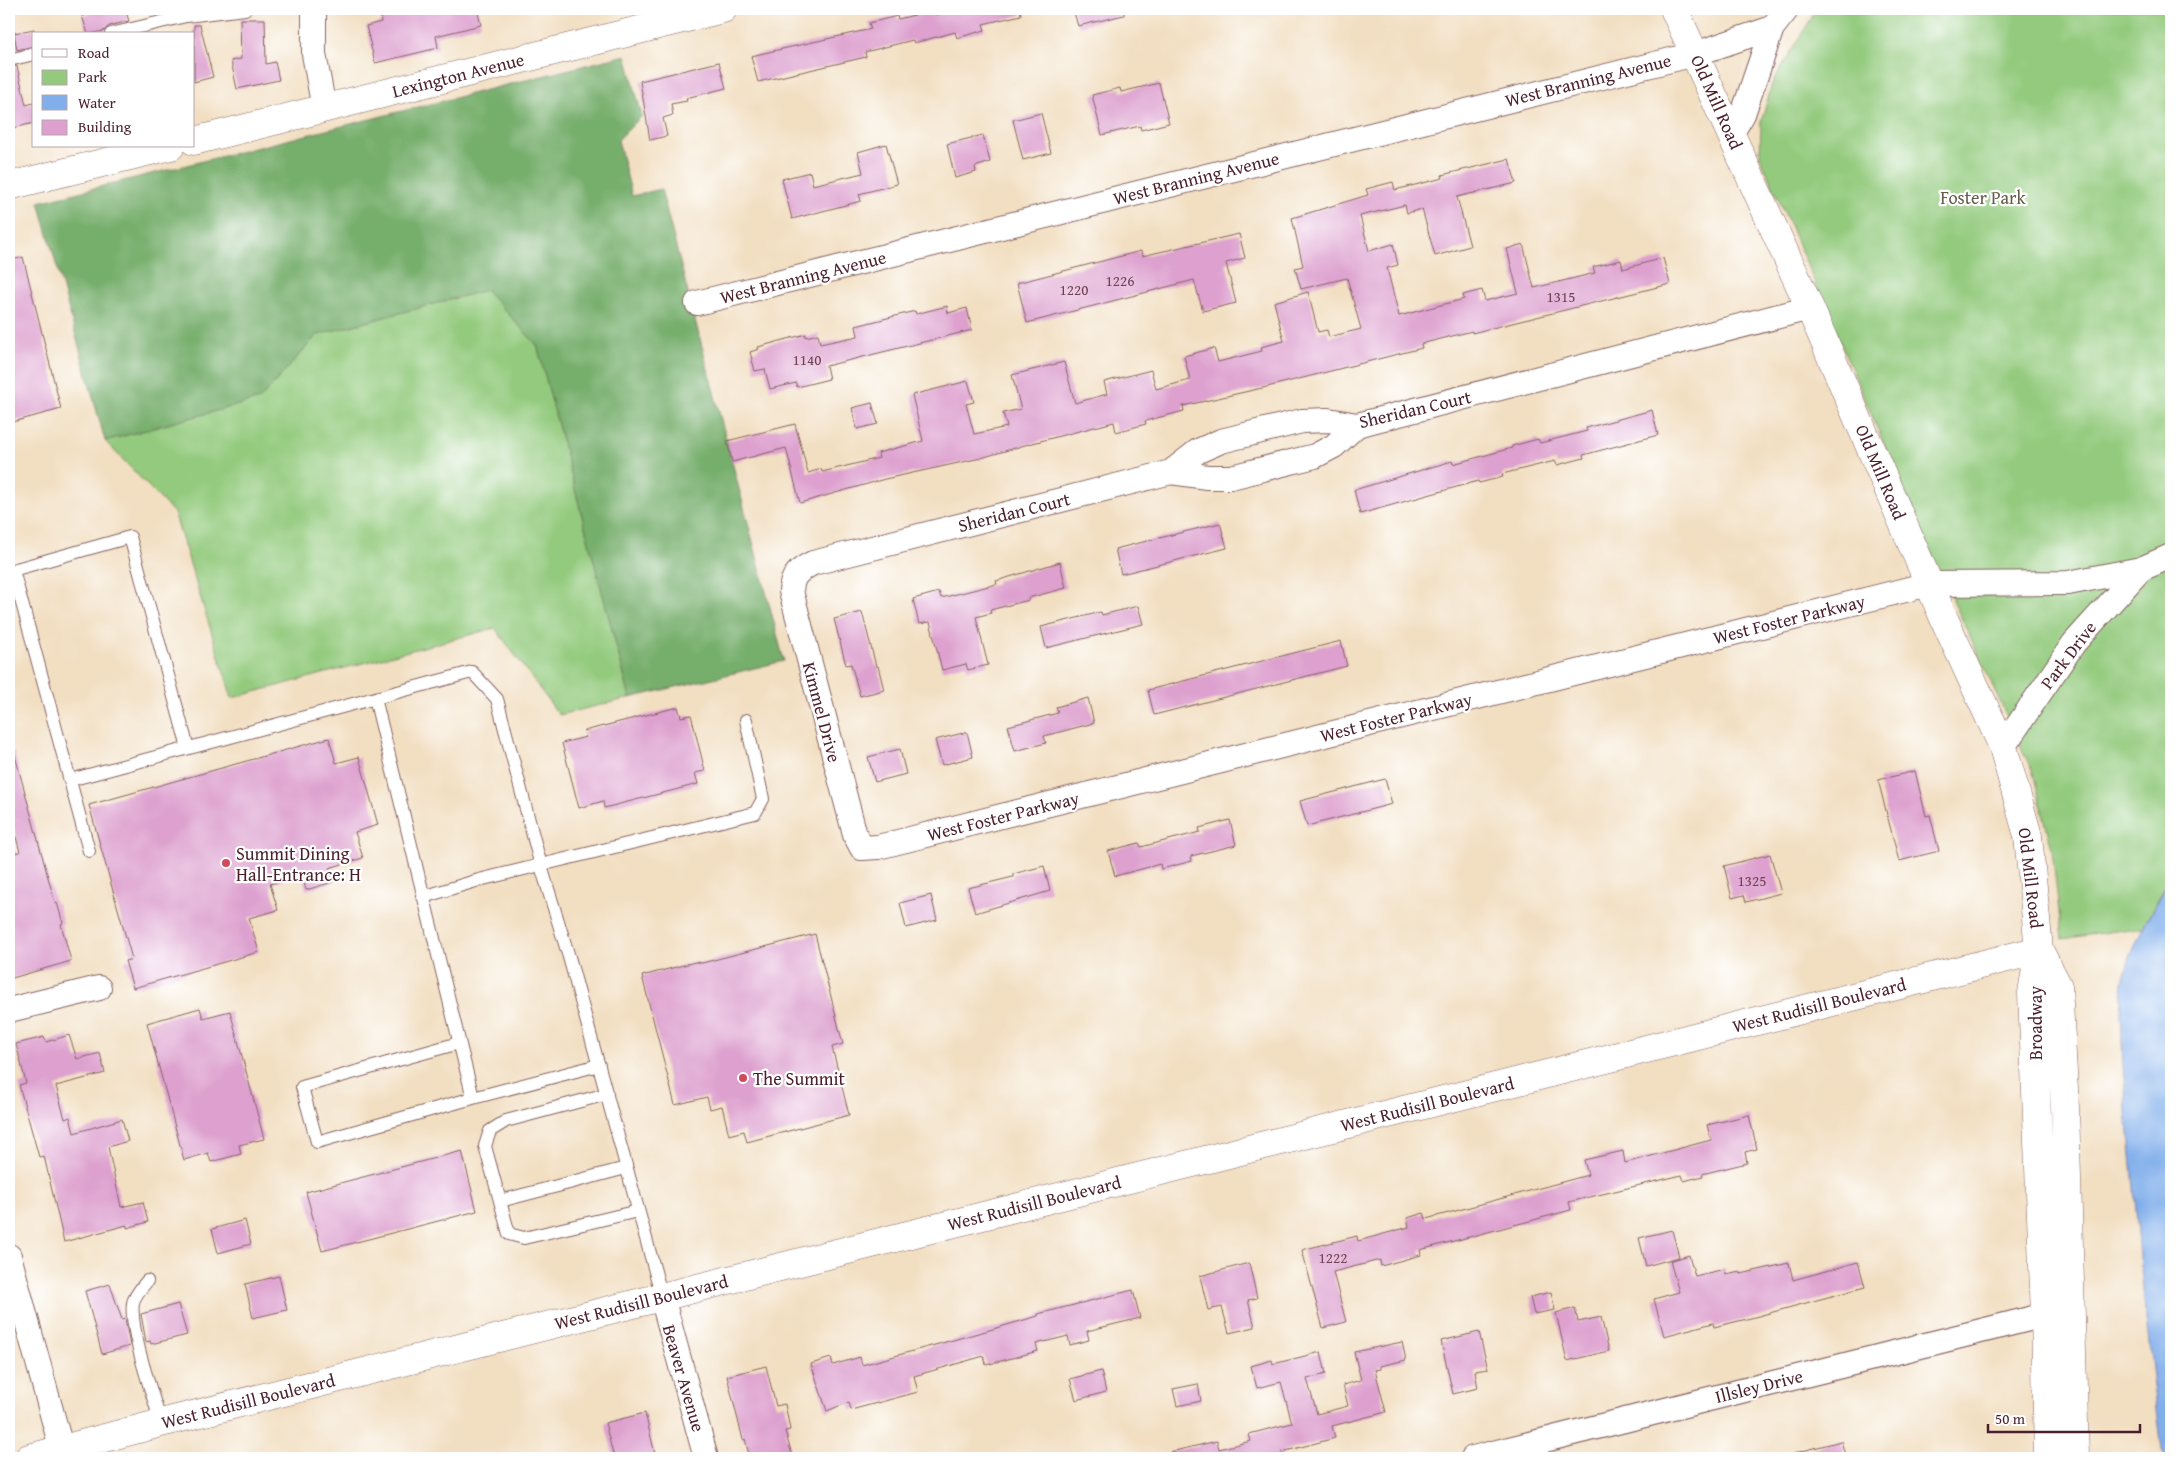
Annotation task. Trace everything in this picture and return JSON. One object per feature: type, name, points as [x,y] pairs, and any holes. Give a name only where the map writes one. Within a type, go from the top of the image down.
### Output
[{"type":"street","points":[[314,9],[314,54],[324,109]]},
{"type":"street","name":"Lexington Avenue","points":[[195,141],[723,9]]},
{"type":"street","name":"Old Mill Road","points":[[1674,9],[1810,308],[1929,584],[2003,747],[2028,836],[2040,950]]},
{"type":"street","points":[[1731,134],[1743,114],[1772,28],[1788,9]]},
{"type":"street","name":"West Branning Avenue","points":[[697,303],[1695,54],[1772,28]]},
{"type":"street","points":[[9,186],[163,148]]},
{"type":"street","name":"Sheridan Court","points":[[795,574],[813,563],[1172,472],[1198,451],[1221,441],[1302,421],[1328,420],[1357,425],[1810,308]]},
{"type":"street","points":[[1172,472],[1207,478],[1231,477],[1296,461],[1315,456],[1334,446],[1357,425]]},
{"type":"street","name":"Park Drive","points":[[1929,584],[2068,583],[2141,569],[2171,556]]},
{"type":"street","name":"Park Drive","points":[[2003,747],[2074,643],[2141,569]]},
{"type":"street","name":"Kimmel Drive","points":[[795,574],[791,591],[855,835],[862,848]]},
{"type":"street","name":"West Foster Parkway","points":[[862,848],[887,844],[1929,584]]},
{"type":"street","name":"West Rudisill Boulevard","points":[[29,1458],[63,1454],[161,1423],[2040,950]]},
{"type":"street","name":"Broadway","points":[[2040,950],[2032,993],[2045,1315],[2048,1458]]},
{"type":"street","name":"Broadway","points":[[2040,950],[2058,986],[2065,1107],[2075,1458]]},
{"type":"street","points":[[9,1010],[98,988]]},
{"type":"street","points":[[10,1263],[63,1454]]},
{"type":"street","name":"Beaver Avenue","points":[[662,1297],[706,1458]]},
{"type":"street","name":"Illsley Drive","points":[[1473,1458],[2045,1315]]},
{"type":"lane","points":[[119,32],[186,16],[245,9]]},
{"type":"lane","points":[[9,60],[32,54]]},
{"type":"lane","points":[[90,851],[11,570],[130,537],[188,748]]},
{"type":"lane","points":[[70,780],[472,672],[497,699],[540,866],[569,957],[662,1297]]},
{"type":"lane","points":[[375,698],[473,1098]]},
{"type":"lane","points":[[423,897],[479,880],[755,814],[763,800],[746,720]]},
{"type":"lane","points":[[459,1043],[302,1087],[317,1142],[599,1065]]},
{"type":"lane","points":[[607,1094],[506,1121],[490,1131],[485,1146],[509,1234],[524,1238],[638,1211]]},
{"type":"lane","points":[[500,1200],[626,1168]]},
{"type":"lane","points":[[147,1281],[133,1301],[132,1312],[145,1368],[161,1423]]},
{"type":"green space","name":"Foster Park","points":[[1817,9],[2171,9],[2171,875],[2143,927],[2062,939],[2052,849],[2033,773],[1929,548],[1760,156],[1761,122],[1773,81]]},
{"type":"green space","points":[[626,55],[642,116],[618,140],[632,196],[661,189],[784,661],[630,698],[537,345],[486,290],[317,335],[260,399],[105,441],[39,202]]},
{"type":"green space","points":[[486,290],[537,345],[630,698],[559,715],[495,628],[232,698],[174,513],[105,441],[260,399],[317,335]]},
{"type":"water","points":[[2171,878],[2171,1458],[2163,1458],[2145,1312],[2123,1066],[2121,1013],[2123,982],[2129,960],[2143,927]]},
{"type":"building","points":[[106,9],[125,9],[129,21],[109,26],[104,31],[87,32],[82,16]]},
{"type":"building","points":[[379,9],[477,9],[481,25],[436,36],[438,48],[375,63],[366,26],[381,22]]},
{"type":"building","points":[[960,9],[1020,9],[1021,15],[983,24],[985,30],[957,38],[955,32],[914,43],[913,40],[865,52],[866,57],[758,82],[751,56],[871,29],[869,23],[897,16],[898,19],[935,10],[936,15]]},
{"type":"building","points":[[1073,9],[1124,9],[1124,15],[1078,26]]},
{"type":"building","points":[[240,19],[265,19],[266,64],[275,62],[279,80],[237,89],[231,61],[241,59]]},
{"type":"building","points":[[194,25],[200,25],[213,77],[195,82],[195,32]]},
{"type":"building","points":[[34,29],[34,32],[32,32],[32,46],[17,50],[14,33]]},
{"type":"building","points":[[719,62],[726,88],[686,98],[687,101],[671,104],[673,115],[663,118],[667,136],[650,140],[640,81]]},
{"type":"building","points":[[17,66],[26,105],[32,104],[32,123],[9,129],[9,68]]},
{"type":"building","points":[[1159,83],[1169,123],[1141,130],[1140,126],[1102,135],[1092,95],[1120,88],[1121,92]]},
{"type":"building","points":[[1041,113],[1051,153],[1023,160],[1013,120]]},
{"type":"building","points":[[983,135],[990,162],[975,167],[976,172],[955,178],[947,144]]},
{"type":"building","points":[[886,144],[897,184],[859,194],[861,201],[792,219],[782,179],[810,172],[813,185],[863,173],[858,152]]},
{"type":"building","points":[[1509,159],[1516,183],[1457,197],[1470,246],[1435,256],[1422,209],[1407,213],[1405,205],[1360,216],[1369,251],[1393,244],[1398,265],[1387,268],[1399,316],[1464,299],[1463,295],[1482,290],[1485,301],[1518,293],[1507,249],[1523,244],[1534,288],[1595,273],[1593,267],[1621,260],[1623,269],[1663,258],[1670,284],[1472,333],[1472,331],[1421,344],[1422,348],[1183,406],[1184,411],[1145,421],[1146,424],[1116,432],[1114,422],[981,458],[885,479],[800,503],[786,448],[732,462],[727,441],[795,424],[808,473],[821,469],[822,472],[879,458],[878,453],[923,441],[912,395],[968,381],[974,402],[966,404],[974,434],[1007,427],[1003,413],[1021,409],[1012,375],[1064,362],[1075,403],[1107,394],[1104,382],[1151,370],[1156,389],[1190,380],[1184,356],[1214,348],[1218,362],[1262,351],[1261,347],[1284,341],[1274,302],[1308,292],[1318,332],[1327,330],[1329,337],[1361,329],[1347,278],[1301,289],[1295,268],[1303,266],[1292,218],[1368,195],[1366,189],[1393,182],[1395,190],[1443,178],[1442,175]]},
{"type":"building","points":[[1239,234],[1245,258],[1226,263],[1236,303],[1203,311],[1194,280],[1027,323],[1017,283],[1141,251],[1142,256]]},
{"type":"building","points":[[23,257],[61,409],[9,423],[9,261]]},
{"type":"building","points":[[947,306],[948,313],[967,308],[972,330],[826,366],[829,379],[797,387],[796,383],[770,389],[765,369],[755,371],[750,352],[759,349],[758,347],[806,334],[806,337],[818,334],[820,344],[858,336],[856,326],[915,311],[916,314]]},
{"type":"building","points":[[872,403],[878,424],[857,429],[852,408]]},
{"type":"building","points":[[1652,410],[1658,435],[1583,455],[1584,458],[1557,465],[1555,461],[1502,474],[1503,477],[1479,483],[1478,481],[1360,514],[1354,490],[1452,461],[1453,464],[1538,439],[1540,443],[1587,431],[1586,428]]},
{"type":"building","points":[[1220,523],[1227,548],[1121,574],[1115,549]]},
{"type":"building","points":[[1060,562],[1066,588],[990,610],[991,613],[976,617],[988,665],[968,670],[966,664],[942,670],[930,622],[919,624],[913,599],[939,592],[941,598],[997,584],[996,581]]},
{"type":"building","points":[[1138,606],[1143,624],[1046,648],[1041,627],[1101,612],[1102,615]]},
{"type":"building","points":[[862,612],[884,690],[860,696],[851,664],[846,665],[834,619]]},
{"type":"building","points":[[1341,641],[1347,666],[1154,715],[1148,690]]},
{"type":"building","points":[[1088,698],[1094,723],[1044,736],[1046,743],[1015,751],[1008,726],[1058,713],[1056,707]]},
{"type":"building","points":[[678,707],[681,717],[691,715],[705,771],[695,773],[698,784],[604,808],[603,801],[579,808],[562,743],[586,737],[584,731]]},
{"type":"building","points":[[967,732],[973,757],[942,765],[935,740]]},
{"type":"building","name":"Summit Dining Hall-Entrance: H","points":[[329,738],[336,763],[359,757],[378,825],[355,832],[363,858],[329,868],[333,882],[306,890],[302,875],[270,884],[278,910],[249,918],[259,952],[133,988],[125,961],[132,959],[89,805]]},
{"type":"building","points":[[900,749],[906,774],[875,782],[868,757]]},
{"type":"building","points":[[14,752],[55,903],[57,903],[63,923],[61,924],[71,961],[9,979],[9,853],[20,852],[9,811],[9,753]]},
{"type":"building","points":[[1915,771],[1926,816],[1930,815],[1939,851],[1899,861],[1878,780]]},
{"type":"building","points":[[1385,779],[1392,804],[1307,826],[1300,801]]},
{"type":"building","points":[[1230,820],[1236,845],[1191,856],[1192,861],[1161,869],[1160,864],[1115,876],[1108,851],[1139,843],[1141,847],[1200,832],[1199,828]]},
{"type":"building","points":[[1770,854],[1781,893],[1746,902],[1744,895],[1732,898],[1724,866]]},
{"type":"building","points":[[1044,866],[1050,891],[975,913],[968,888],[1013,877],[1013,874]]},
{"type":"building","points":[[931,895],[937,920],[906,928],[900,903]]},
{"type":"building","points":[[815,934],[843,1044],[832,1047],[849,1115],[747,1142],[744,1131],[729,1135],[722,1106],[710,1109],[707,1097],[675,1105],[642,976],[695,962],[702,963]]},
{"type":"building","points":[[200,1008],[203,1018],[230,1011],[264,1139],[239,1145],[241,1154],[211,1162],[208,1153],[184,1160],[147,1023]]},
{"type":"building","points":[[69,1035],[77,1059],[100,1053],[105,1073],[56,1086],[65,1119],[70,1117],[74,1133],[122,1119],[128,1141],[108,1147],[121,1207],[143,1202],[148,1222],[127,1228],[127,1225],[64,1242],[44,1156],[39,1157],[19,1085],[26,1083],[16,1044],[44,1037],[46,1042]]},
{"type":"building","points":[[1749,1115],[1757,1149],[1745,1152],[1747,1163],[1702,1174],[1703,1176],[1684,1181],[1682,1175],[1569,1202],[1571,1210],[1420,1250],[1421,1255],[1381,1266],[1380,1260],[1333,1272],[1346,1322],[1323,1328],[1302,1250],[1357,1236],[1358,1241],[1409,1227],[1407,1218],[1424,1213],[1426,1219],[1588,1175],[1584,1160],[1623,1151],[1625,1163],[1711,1140],[1707,1125]]},
{"type":"building","points":[[462,1151],[477,1211],[322,1251],[306,1192]]},
{"type":"building","points":[[245,1220],[251,1244],[218,1253],[212,1229]]},
{"type":"building","points":[[1672,1230],[1679,1257],[1646,1266],[1639,1238]]},
{"type":"building","points":[[1689,1255],[1695,1276],[1725,1269],[1726,1274],[1740,1271],[1741,1274],[1789,1263],[1793,1280],[1858,1262],[1865,1287],[1751,1318],[1714,1327],[1713,1323],[1664,1336],[1654,1299],[1679,1292],[1670,1261]]},
{"type":"building","points":[[1249,1263],[1257,1298],[1248,1300],[1255,1327],[1229,1333],[1222,1307],[1208,1310],[1200,1276]]},
{"type":"building","points":[[279,1276],[287,1310],[253,1318],[245,1284]]},
{"type":"building","points":[[110,1284],[122,1320],[125,1319],[130,1346],[102,1354],[85,1291]]},
{"type":"building","points":[[1133,1290],[1140,1318],[1087,1331],[1089,1340],[1070,1345],[1068,1336],[1036,1344],[1038,1351],[986,1365],[984,1356],[914,1376],[918,1392],[851,1410],[849,1402],[827,1411],[811,1364],[831,1358],[833,1365],[860,1357],[862,1365],[1038,1316],[1038,1314]]},
{"type":"building","points":[[1551,1292],[1555,1310],[1534,1314],[1530,1297]]},
{"type":"building","points":[[178,1304],[187,1335],[151,1344],[150,1341],[146,1342],[141,1314]]},
{"type":"building","points":[[1575,1308],[1578,1322],[1601,1317],[1609,1351],[1567,1361],[1556,1313]]},
{"type":"building","points":[[1479,1332],[1488,1369],[1475,1371],[1478,1388],[1453,1394],[1441,1341]]},
{"type":"building","points":[[1402,1342],[1406,1360],[1380,1366],[1380,1369],[1375,1370],[1386,1412],[1332,1426],[1335,1438],[1282,1452],[1283,1458],[1170,1458],[1170,1452],[1217,1441],[1219,1449],[1251,1441],[1249,1434],[1292,1423],[1281,1382],[1257,1388],[1251,1366],[1272,1360],[1273,1364],[1321,1352],[1326,1374],[1307,1379],[1317,1414],[1348,1406],[1343,1385],[1361,1380],[1354,1352]]},
{"type":"building","points":[[766,1366],[776,1406],[785,1404],[790,1430],[785,1431],[793,1458],[750,1458],[745,1439],[743,1440],[727,1376]]},
{"type":"building","points":[[1101,1371],[1106,1392],[1076,1400],[1070,1379]]},
{"type":"building","points":[[1198,1384],[1201,1401],[1177,1406],[1173,1389]]},
{"type":"building","points":[[645,1413],[656,1458],[614,1458],[605,1423]]},
{"type":"building","points":[[1841,1441],[1846,1458],[1796,1458],[1795,1453]]},
{"type":"place","name":"Summit Dining Hall-Entrance: H","points":[[226,863]]},
{"type":"place","name":"The Summit","points":[[743,1078]]}]
